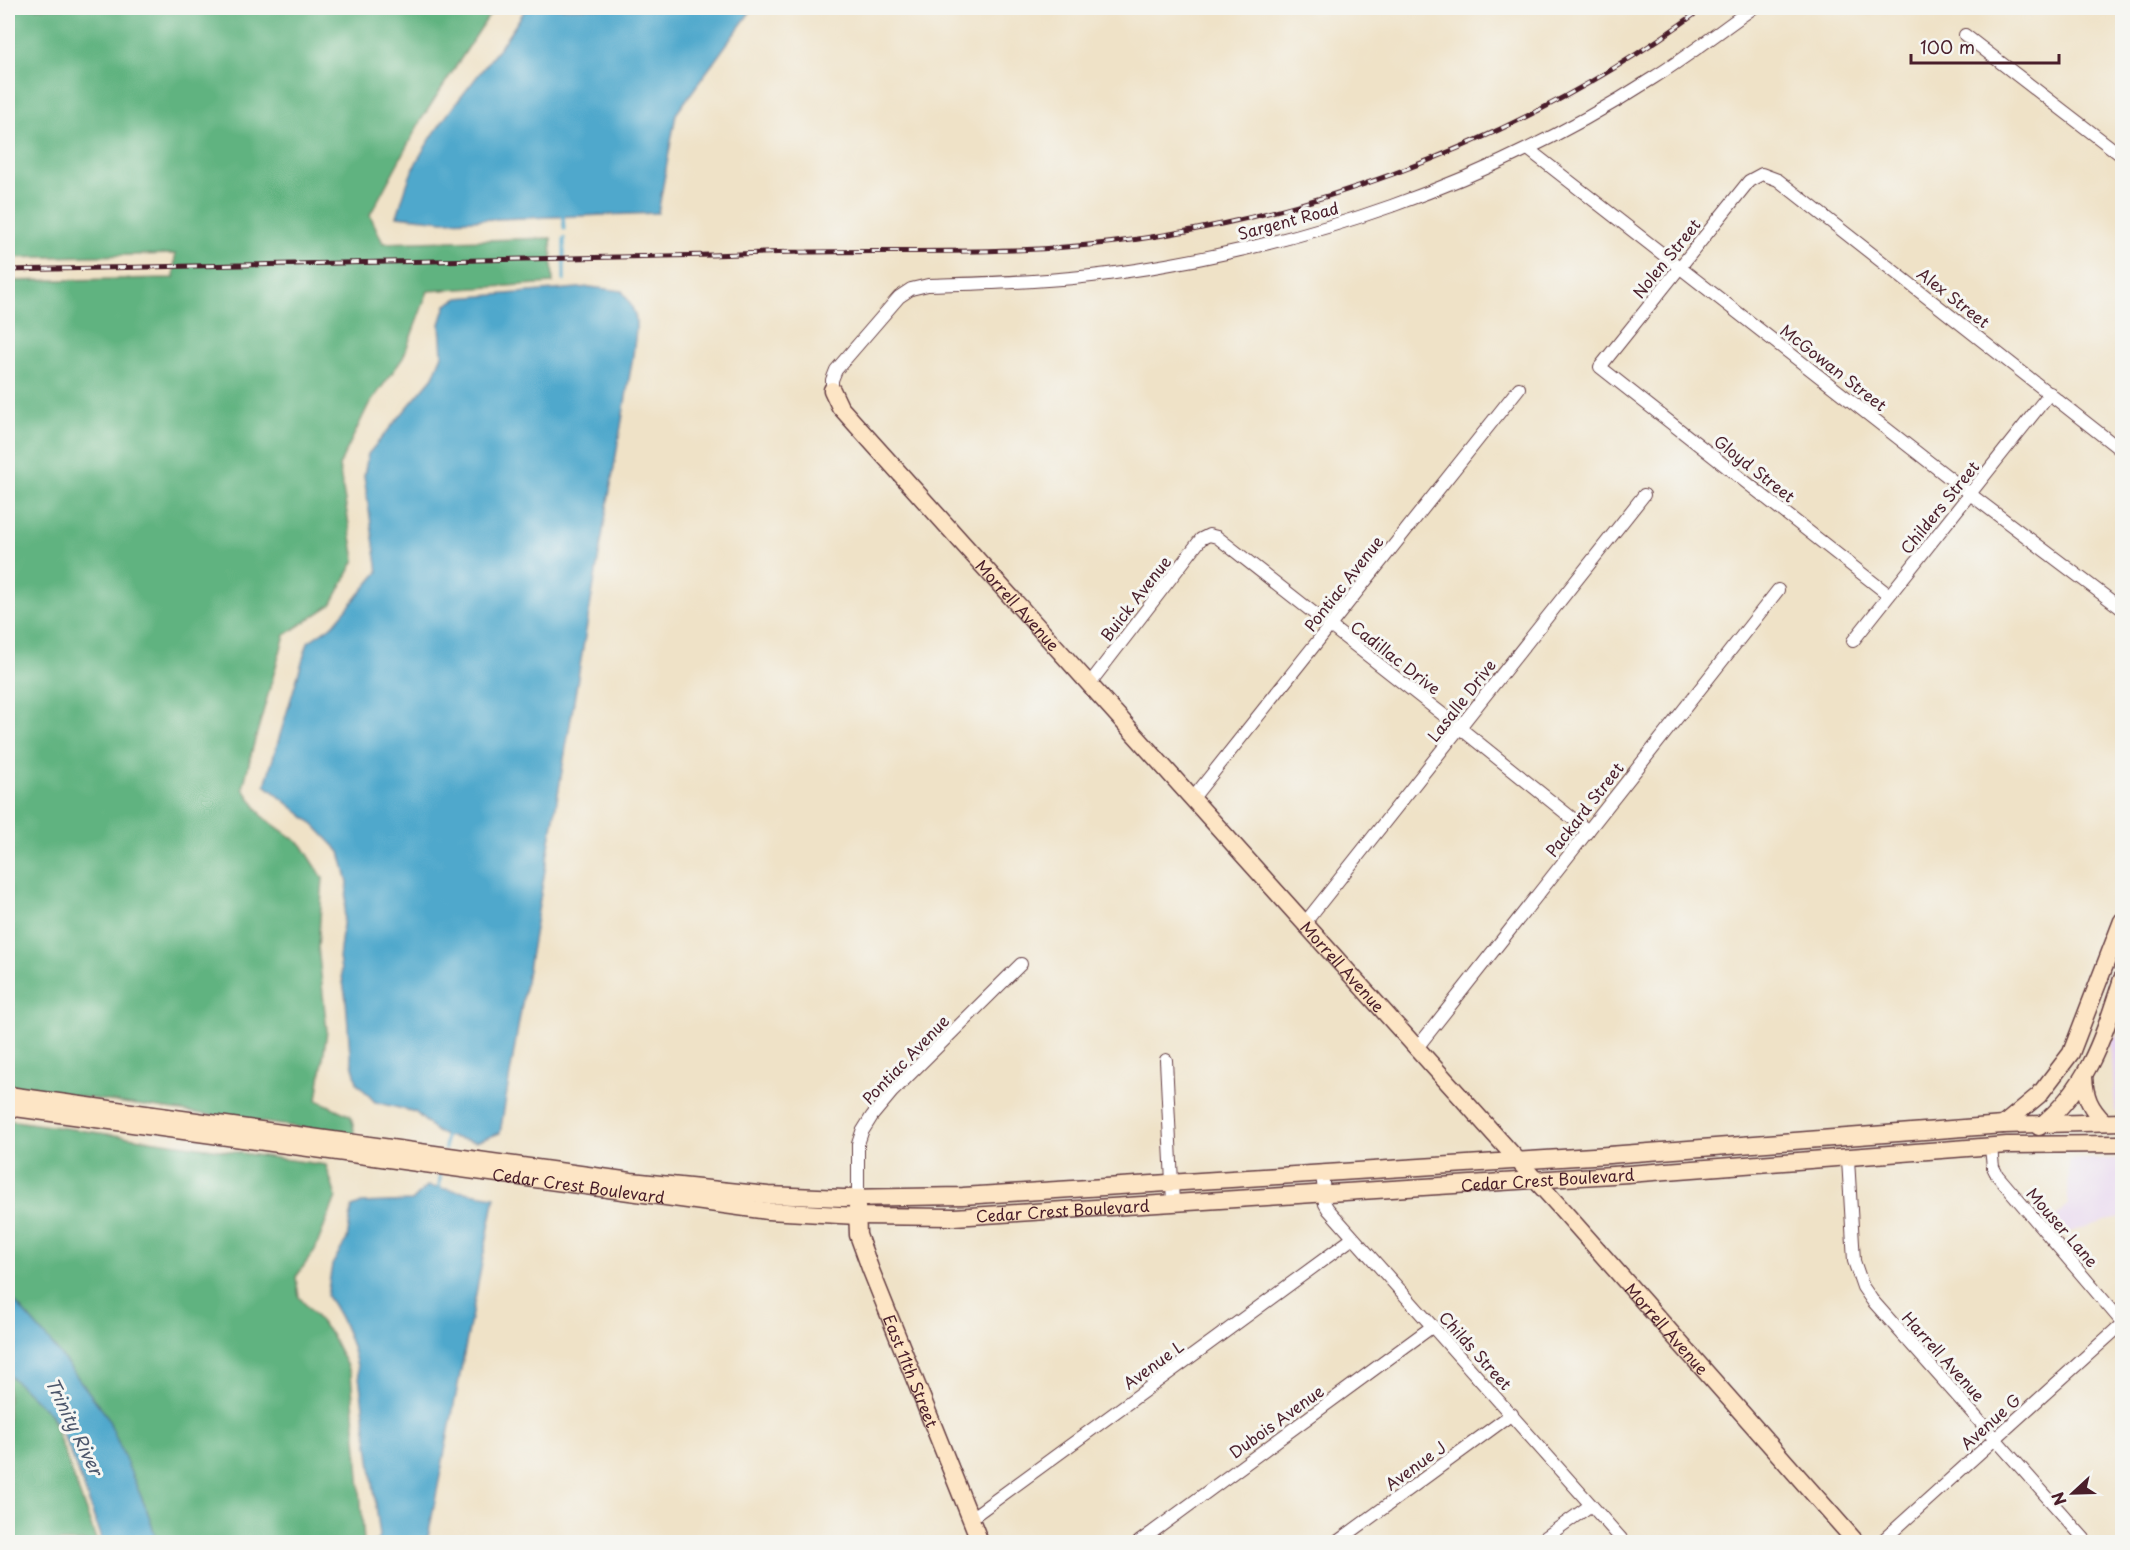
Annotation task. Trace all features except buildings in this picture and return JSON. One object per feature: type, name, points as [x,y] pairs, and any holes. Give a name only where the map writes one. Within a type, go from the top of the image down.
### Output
[{"type":"main road","name":"Morrell Avenue","points":[[832,390],[840,407],[1535,1180],[1856,1542]]},
{"type":"main road","points":[[2122,921],[2118,940],[2071,1053],[2039,1095],[1995,1132],[1990,1139],[1999,1146],[2032,1132],[2068,1098],[2084,1077],[2096,1054],[2122,979]]},
{"type":"main road","points":[[2084,1077],[2085,1095],[2091,1109],[2103,1122]]},
{"type":"main road","name":"Cedar Crest Boulevard","points":[[8,1095],[630,1187],[768,1212],[857,1216],[954,1217],[1848,1159],[1999,1146],[2122,1144]]},
{"type":"main road","name":"Cedar Crest Boulevard","points":[[8,1107],[630,1187],[768,1195],[858,1197],[963,1196],[1515,1159],[1609,1155],[2003,1125],[2122,1122]]},
{"type":"main road","points":[[1846,1136],[1848,1159]]},
{"type":"main road","name":"East 11th Street","points":[[858,1197],[858,1235],[980,1542]]},
{"type":"street","name":"Sargent Road","points":[[832,390],[832,380],[836,370],[889,306],[911,289],[928,285],[1044,280],[1107,274],[1195,260],[1285,240],[1338,225],[1398,204],[1528,149],[1653,78],[1753,8]]},
{"type":"street","points":[[1965,35],[2122,156]]},
{"type":"street","name":"McGowan Street","points":[[1528,149],[1970,494],[2122,609]]},
{"type":"street","name":"Nolen Street","points":[[1600,367],[1749,181],[1762,174]]},
{"type":"street","name":"Alex Street","points":[[1762,174],[1778,180],[2122,451]]},
{"type":"street","name":"Gloyd Street","points":[[1600,367],[1889,595]]},
{"type":"street","name":"Pontiac Avenue","points":[[1193,798],[1519,388]]},
{"type":"street","name":"Childers Street","points":[[1853,642],[2050,393]]},
{"type":"street","name":"Lasalle Drive","points":[[1304,924],[1644,495]]},
{"type":"street","name":"Cadillac Drive","points":[[1209,535],[1217,537],[1588,831]]},
{"type":"street","name":"Buick Avenue","points":[[1090,683],[1201,539],[1209,535]]},
{"type":"street","name":"Packard Street","points":[[1416,1049],[1778,590]]},
{"type":"street","name":"Pontiac Avenue","points":[[858,1197],[858,1144],[872,1116],[892,1092],[1021,964]]},
{"type":"street","points":[[1166,1060],[1173,1203]]},
{"type":"street","name":"Mouser Lane","points":[[1999,1146],[1993,1167],[1997,1175],[2122,1323]]},
{"type":"street","name":"Harrell Avenue","points":[[1848,1159],[1854,1261],[1863,1287],[1872,1300],[2087,1542]]},
{"type":"street","name":"Childs Street","points":[[1322,1172],[1323,1193],[1328,1209],[1624,1542]]},
{"type":"street","name":"Avenue L","points":[[971,1518],[1353,1238]]},
{"type":"street","name":"Avenue G","points":[[1881,1542],[2122,1323]]},
{"type":"street","name":"Dubois Avenue","points":[[1138,1542],[1433,1326]]},
{"type":"street","name":"Avenue J","points":[[1337,1542],[1512,1414]]},
{"type":"street","points":[[1539,1542],[1591,1505]]},
{"type":"shaded area","points":[[2122,1036],[2122,1112],[2115,1112],[2111,1043],[2115,1037]]},
{"type":"shaded area","points":[[2069,1159],[2122,1159],[2122,1216],[2066,1233],[2054,1220],[2068,1204]]},
{"type":"green space","points":[[8,8],[494,8],[421,120],[370,215],[383,243],[551,238],[553,283],[428,291],[403,358],[368,406],[339,466],[355,560],[331,605],[285,635],[243,788],[263,817],[302,845],[323,878],[318,947],[327,1031],[317,1100],[351,1116],[355,1135],[8,1087],[8,281],[174,278],[175,254],[8,258]]},
{"type":"green space","points":[[8,1120],[326,1165],[336,1197],[315,1250],[296,1277],[299,1297],[330,1333],[351,1374],[364,1542],[130,1542],[8,1300]]},
{"type":"green space","points":[[8,1356],[45,1399],[97,1542],[8,1542]]},
{"type":"water","points":[[526,8],[753,8],[676,114],[658,213],[444,221],[397,216],[410,176],[428,143],[500,48]]},
{"type":"water","points":[[590,287],[622,291],[633,308],[636,329],[633,356],[500,1133],[476,1142],[446,1136],[437,1132],[415,1112],[375,1102],[357,1083],[350,1054],[346,1000],[339,958],[348,882],[340,852],[312,823],[265,785],[308,642],[334,624],[378,572],[364,476],[368,454],[433,377],[442,355],[440,324],[446,305],[458,298]]},
{"type":"water","points":[[427,1186],[495,1197],[427,1542],[374,1542],[380,1536],[359,1376],[348,1334],[327,1296],[332,1265],[347,1239],[352,1207],[362,1203],[412,1201]]},
{"type":"water","name":"Trinity River","points":[[8,1294],[52,1344],[107,1416],[148,1513],[157,1542],[102,1542],[64,1437],[52,1416],[8,1374]]},
{"type":"waterway","points":[[563,214],[564,229]]},
{"type":"waterway","points":[[564,238],[564,280]]},
{"type":"waterway","points":[[445,1149],[446,1134]]},
{"type":"waterway","points":[[438,1192],[441,1172]]},
{"type":"railway","points":[[8,270],[795,252],[992,251],[1053,248],[1138,239],[1224,223],[1310,201],[1394,173],[1477,140],[1556,101],[1632,57],[1703,8]]}]
